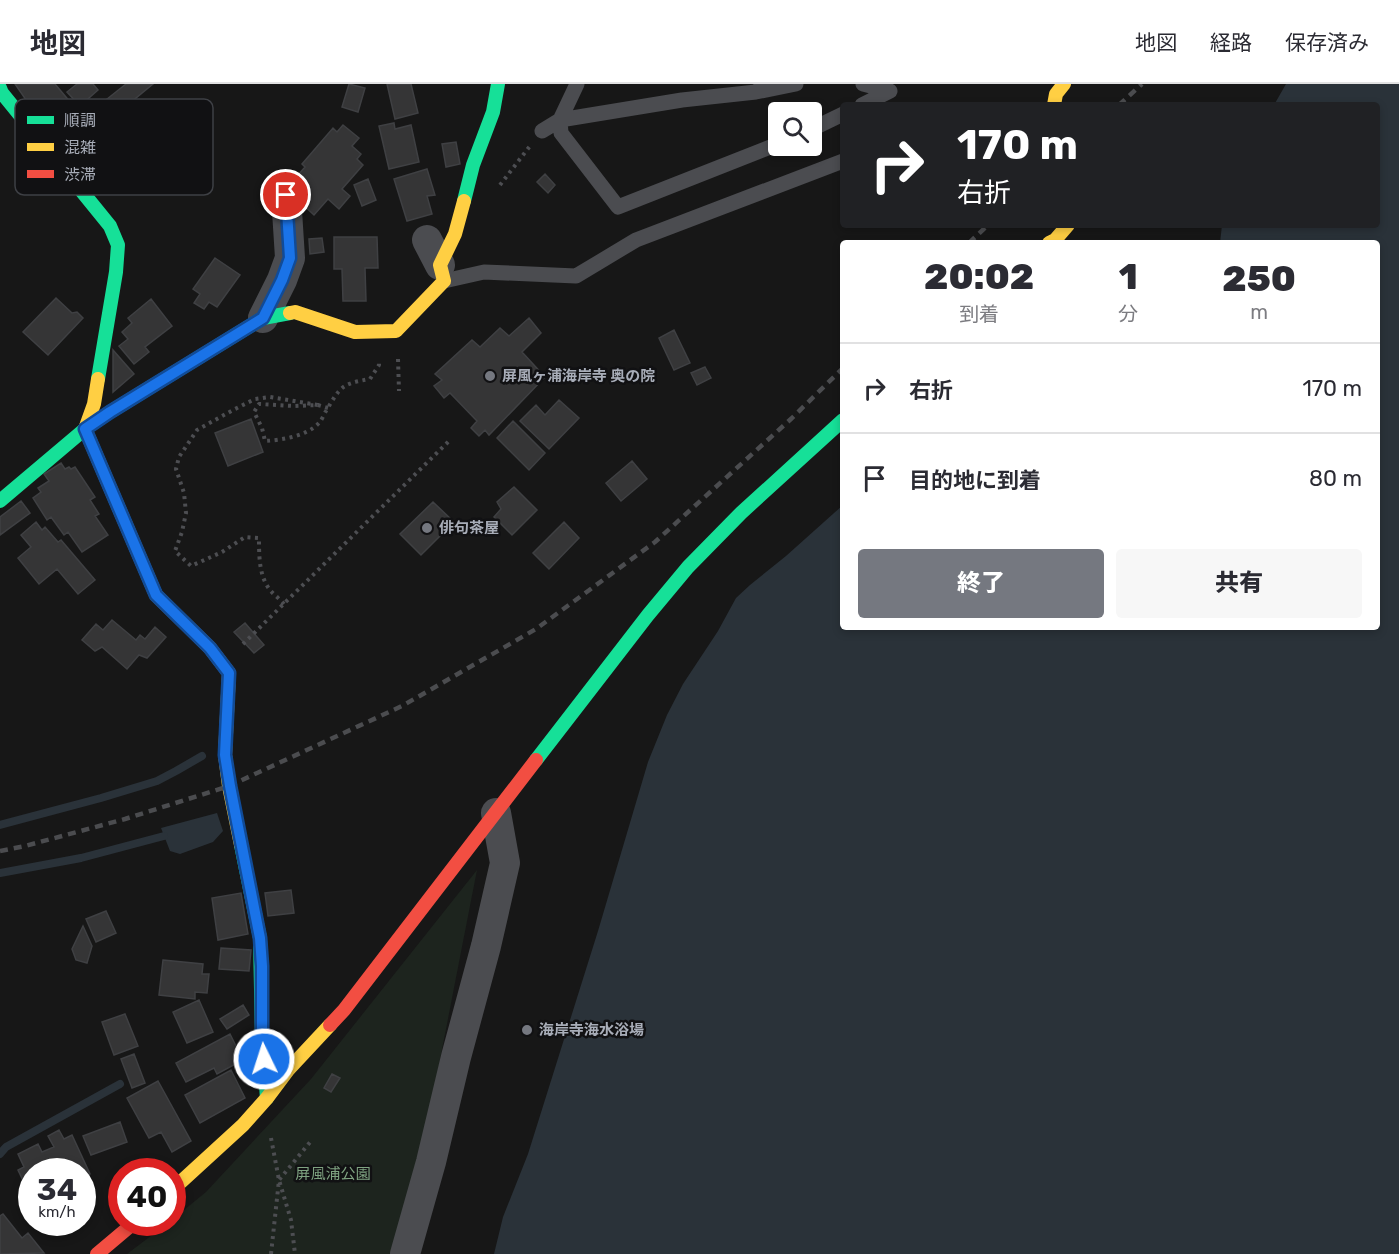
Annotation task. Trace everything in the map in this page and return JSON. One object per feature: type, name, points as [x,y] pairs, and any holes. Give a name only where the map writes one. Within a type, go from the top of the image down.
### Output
[{"type":"street","points":[[0,501],[85,429],[263,318],[295,312],[355,332],[396,331],[454,234],[474,165],[493,112],[498,84]]},
{"type":"street","points":[[1055,102],[1056,94],[1064,84]]},
{"type":"street","points":[[0,88],[15,109]]},
{"type":"street","points":[[85,195],[110,226],[118,245],[116,272],[94,404],[85,429],[156,595],[210,648],[229,673],[225,755],[260,938],[262,1041],[267,1098]]},
{"type":"street","points":[[263,318],[290,258],[286,195]]},
{"type":"street","points":[[1054,240],[1065,228]]},
{"type":"street","points":[[186,1177],[243,1125],[288,1070],[344,1010],[648,615],[688,567],[741,513],[840,423]]},
{"type":"street","points":[[405,1254],[431,1162],[505,863],[496,813]]},
{"type":"street","points":[[97,1254],[118,1236]]},
{"type":"lane","points":[[577,84],[560,120],[561,133],[618,207],[768,148]]},
{"type":"lane","points":[[542,131],[560,120],[796,84]]},
{"type":"lane","points":[[863,84],[893,93]]},
{"type":"lane","points":[[870,102],[893,93]]},
{"type":"lane","points":[[822,124],[840,115]]},
{"type":"lane","points":[[437,262],[484,272],[576,276],[636,240],[840,162]]},
{"type":"path","points":[[318,405],[259,404],[254,412],[262,428],[265,441],[309,431],[319,423],[341,387],[352,382],[370,379],[379,365],[386,331]]},
{"type":"path","points":[[284,604],[269,590],[264,579],[259,561],[259,538],[245,537],[222,552],[191,566],[175,551],[186,513],[184,493],[176,469],[179,458],[197,430],[255,399],[270,397],[328,408]]},
{"type":"path","points":[[222,665],[450,440]]},
{"type":"path","points":[[255,1111],[269,1132],[279,1180],[291,1220],[295,1254]]},
{"type":"path","points":[[271,1254],[279,1180],[311,1141]]},
{"type":"green space","name":"屏風浦公園","points":[[477,870],[422,1152],[396,1254],[127,1254],[151,1236],[186,1236],[186,1208],[206,1192],[311,1079]]},
{"type":"shaded area","points":[[1286,84],[1399,84],[1399,1254],[494,1254],[503,1217],[528,1154],[598,931],[648,762],[667,715],[683,684],[718,631],[736,598],[840,508],[840,630],[1380,630],[1380,240],[1220,240],[1222,228],[1380,228],[1380,102],[1276,102]]},
{"type":"shaded area","points":[[217,813],[223,831],[213,842],[180,854],[170,851],[161,828]]},
{"type":"building","points":[[15,84],[55,84],[68,99],[25,99]]},
{"type":"building","points":[[77,84],[93,84],[98,90],[88,99],[74,99],[67,92]]},
{"type":"building","points":[[126,84],[153,84],[135,99],[107,99]]},
{"type":"building","points":[[349,84],[365,88],[358,112],[342,107]]},
{"type":"building","points":[[387,84],[411,84],[418,113],[395,119]]},
{"type":"building","points":[[394,123],[395,129],[411,125],[419,162],[389,169],[379,126]]},
{"type":"building","points":[[343,125],[359,138],[352,146],[361,154],[357,159],[363,165],[342,189],[350,196],[339,209],[328,199],[314,215],[302,204],[306,199],[295,189],[304,178],[298,175],[305,167],[302,164],[333,128],[337,132]]},
{"type":"building","points":[[456,142],[460,164],[446,167],[442,144]]},
{"type":"building","points":[[427,169],[435,195],[427,196],[432,214],[407,221],[394,179]]},
{"type":"building","points":[[545,174],[555,185],[548,193],[537,182]]},
{"type":"building","points":[[368,179],[376,200],[362,206],[354,185]]},
{"type":"building","points":[[334,237],[377,237],[378,268],[365,268],[366,301],[343,301],[342,269],[334,269]]},
{"type":"building","points":[[322,238],[324,252],[310,254],[309,239]]},
{"type":"building","points":[[215,258],[240,275],[217,307],[209,302],[204,309],[194,303],[200,294],[193,289]]},
{"type":"building","points":[[56,298],[72,313],[77,312],[83,318],[48,355],[23,332]]},
{"type":"building","points":[[151,299],[172,326],[145,347],[149,352],[134,364],[119,346],[128,339],[122,332],[132,323],[128,318]]},
{"type":"building","name":"屏風ヶ浦海岸寺 奥の院","points":[[529,318],[541,333],[522,352],[545,377],[489,435],[485,430],[479,436],[471,428],[477,421],[450,393],[444,398],[434,386],[442,380],[435,374],[472,340],[480,347],[500,328],[509,336]]},
{"type":"building","points":[[674,330],[690,363],[674,370],[659,338]]},
{"type":"building","points":[[113,350],[134,374],[113,392]]},
{"type":"building","points":[[705,367],[711,378],[697,385],[691,373]]},
{"type":"building","points":[[559,400],[579,418],[549,449],[520,421],[536,405],[545,415]]},
{"type":"building","points":[[251,419],[263,452],[228,466],[215,433]]},
{"type":"building","points":[[513,421],[545,453],[529,470],[497,438]]},
{"type":"building","points":[[632,461],[647,479],[621,501],[606,483]]},
{"type":"building","points":[[61,463],[65,469],[75,467],[95,497],[90,500],[99,514],[95,516],[108,535],[82,552],[68,532],[64,535],[51,517],[47,520],[33,498],[41,492],[38,488],[49,481],[44,474]]},
{"type":"building","points":[[514,487],[537,510],[512,535],[494,517],[501,509],[497,502]]},
{"type":"building","points":[[21,501],[30,513],[0,535],[0,517]]},
{"type":"building","name":"俳句茶屋","points":[[433,502],[454,522],[421,555],[400,534]]},
{"type":"building","points":[[36,522],[42,530],[45,527],[58,542],[61,540],[95,580],[78,594],[57,569],[39,584],[18,558],[31,547],[21,535]]},
{"type":"building","points":[[564,522],[579,538],[549,569],[533,553]]},
{"type":"building","points":[[112,620],[136,640],[140,635],[145,639],[155,627],[166,637],[147,658],[139,655],[127,669],[102,647],[95,651],[82,640],[96,624],[103,630]]},
{"type":"building","points":[[245,623],[264,645],[254,653],[234,632]]},
{"type":"building","points":[[291,890],[294,913],[268,916],[265,893]]},
{"type":"building","points":[[241,893],[248,934],[218,940],[212,898]]},
{"type":"building","points":[[106,911],[116,933],[96,942],[86,919]]},
{"type":"building","points":[[83,926],[92,946],[87,963],[76,960],[72,949]]},
{"type":"building","points":[[221,948],[251,950],[249,971],[219,969]]},
{"type":"building","points":[[163,960],[203,964],[202,974],[209,974],[207,993],[195,992],[195,999],[159,995]]},
{"type":"building","points":[[199,1000],[213,1032],[187,1043],[173,1012]]},
{"type":"building","points":[[243,1005],[249,1015],[227,1029],[220,1019]]},
{"type":"building","points":[[125,1014],[138,1046],[114,1055],[102,1022]]},
{"type":"building","points":[[230,1034],[243,1060],[217,1074],[214,1068],[186,1082],[176,1063]]},
{"type":"building","points":[[134,1054],[145,1083],[132,1088],[121,1059]]},
{"type":"building","points":[[231,1070],[245,1098],[200,1123],[185,1095]]},
{"type":"building","points":[[332,1074],[340,1078],[331,1092],[324,1088]]},
{"type":"building","points":[[158,1081],[191,1141],[172,1152],[161,1132],[149,1138],[127,1098]]},
{"type":"building","points":[[120,1122],[127,1142],[91,1155],[83,1136]]},
{"type":"building","points":[[59,1130],[64,1139],[72,1135],[83,1158],[20,1158],[18,1154],[38,1144],[42,1152],[54,1147],[48,1136]]},
{"type":"building","points":[[3,1214],[18,1236],[22,1238],[30,1236],[44,1253],[0,1254],[0,1216]]},
{"type":"waterway","points":[[0,825],[157,781],[202,756]]},
{"type":"waterway","points":[[0,873],[81,858],[164,836]]},
{"type":"waterway","points":[[0,1154],[6,1147],[120,1084]]},
{"type":"railway","points":[[1122,102],[1142,84]]},
{"type":"railway","points":[[972,240],[985,228]]},
{"type":"railway","points":[[0,851],[125,819],[229,786],[402,706],[536,629],[655,542],[792,418],[840,371]]},
{"type":"traffic: fast","points":[[464,201],[473,165],[493,112],[498,84]]},
{"type":"traffic: fast","points":[[0,88],[15,109]]},
{"type":"traffic: fast","points":[[85,195],[110,226],[118,245],[116,272],[98,379]]},
{"type":"traffic: fast","points":[[0,501],[85,429],[110,412],[263,318],[290,313]]},
{"type":"traffic: fast","points":[[536,760],[688,567],[741,513],[840,423]]},
{"type":"traffic: fast","points":[[241,845],[260,938],[262,1041],[267,1098]]},
{"type":"traffic: slow","points":[[1055,102],[1056,94],[1064,84]]},
{"type":"traffic: slow","points":[[290,313],[295,312],[355,332],[396,331],[444,281],[440,265],[455,234],[464,201]]},
{"type":"traffic: slow","points":[[1055,240],[1065,228]]},
{"type":"traffic: slow","points":[[98,379],[94,404],[85,429],[156,595],[210,648],[229,673],[225,755],[241,845]]},
{"type":"traffic: slow","points":[[186,1177],[243,1125],[288,1070],[330,1025]]},
{"type":"traffic: jam","points":[[330,1025],[344,1010],[536,760]]},
{"type":"traffic: jam","points":[[97,1254],[118,1236]]},
{"type":"place","name":"屏風ヶ浦海岸寺 奥の院","points":[[490,376]]},
{"type":"place","name":"俳句茶屋","points":[[427,528]]},
{"type":"place","name":"海岸寺海水浴場","points":[[527,1030]]},
{"type":"route","points":[[264,1059],[260,938],[225,755],[229,673],[210,648],[156,595],[85,429],[263,318],[290,258],[286,195]]}]
